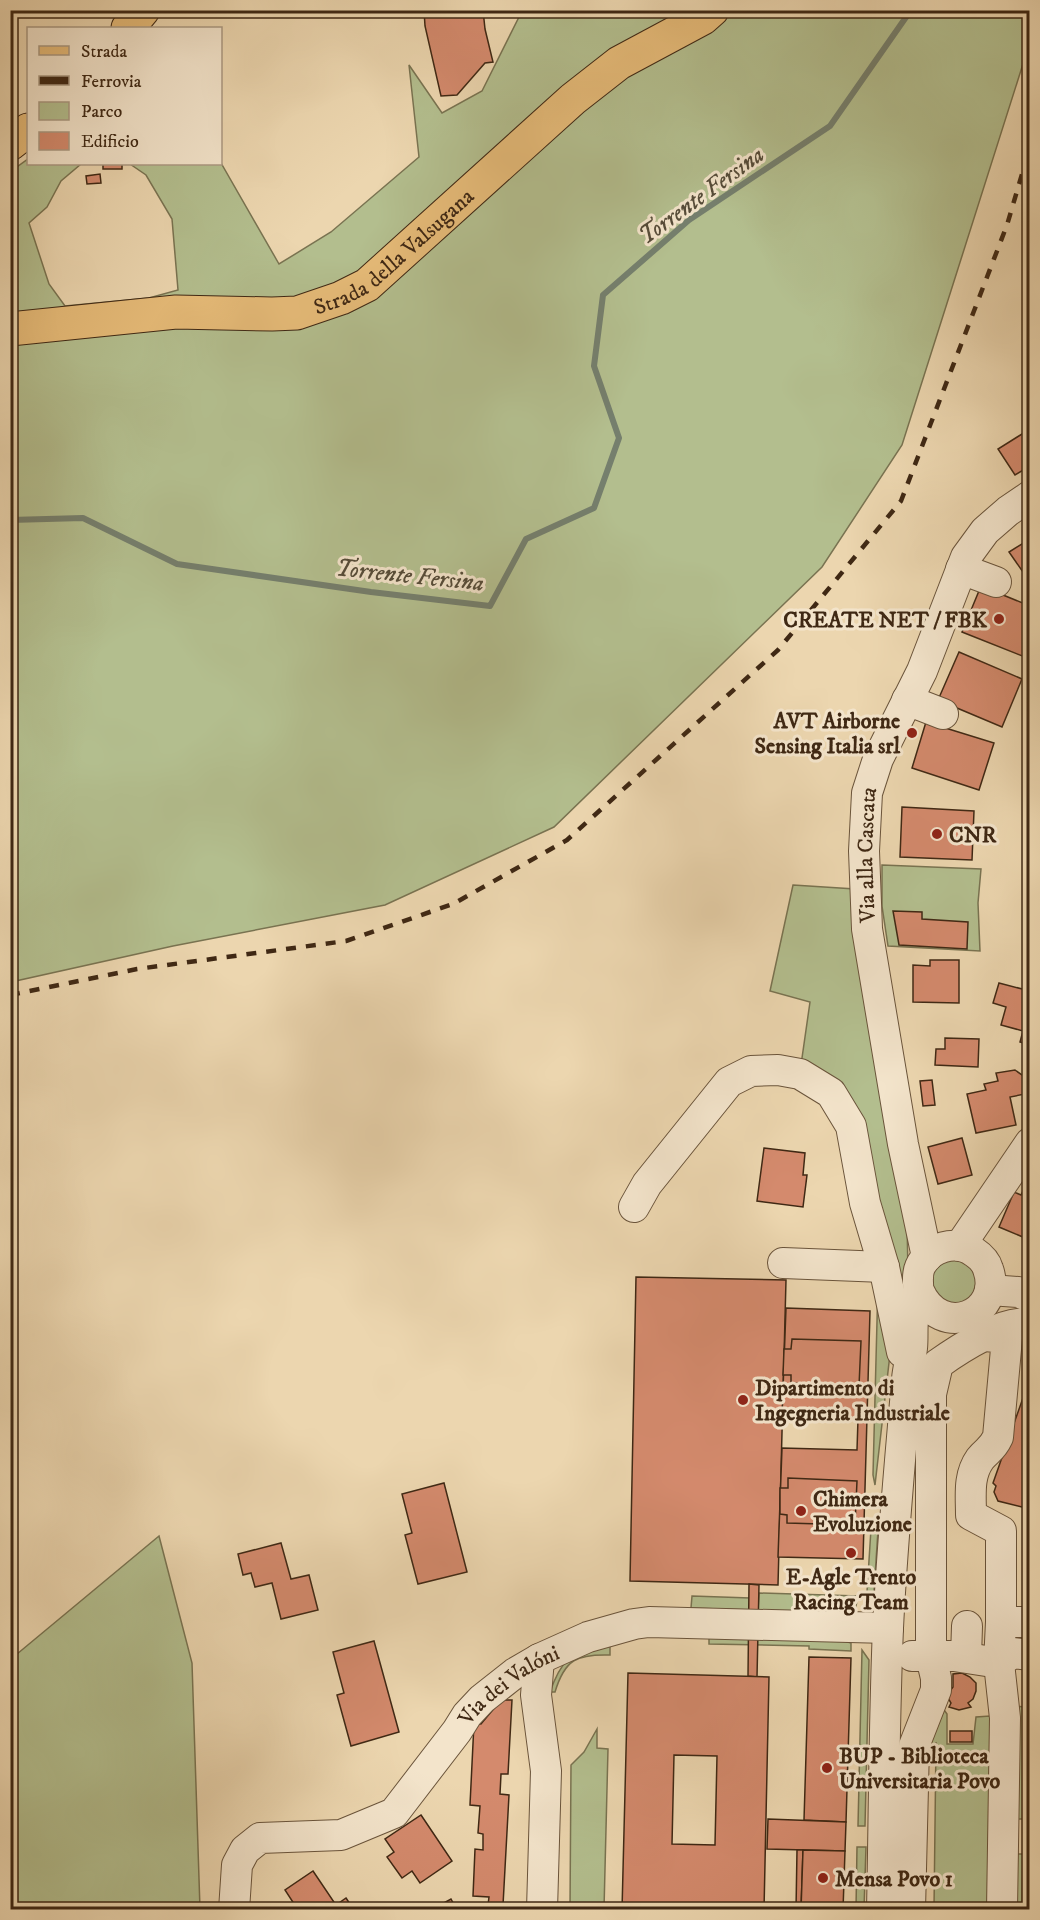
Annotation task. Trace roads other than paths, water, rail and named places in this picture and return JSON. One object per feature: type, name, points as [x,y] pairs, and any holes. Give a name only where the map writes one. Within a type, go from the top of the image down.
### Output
[{"type":"main road","points":[[129,27],[143,10]]},
{"type":"main road","name":"Strada della Valsugana","points":[[10,329],[176,312],[297,313],[341,298],[367,285],[573,99],[619,63],[703,18],[712,10]]},
{"type":"main road","points":[[10,144],[27,131]]},
{"type":"street","name":"Via alla Cascata","points":[[927,1257],[903,1144],[867,929],[864,851],[867,793],[878,759],[922,671],[966,557],[985,531],[1029,496]]},
{"type":"street","points":[[961,569],[996,582]]},
{"type":"street","points":[[907,700],[943,714]]},
{"type":"street","points":[[634,1207],[647,1184],[729,1082],[751,1071],[778,1070],[800,1074],[831,1093],[851,1126],[865,1203],[910,1362]]},
{"type":"street","points":[[960,1246],[1029,1143]]},
{"type":"street","points":[[948,1246],[960,1246],[971,1249],[981,1257],[990,1278],[990,1290],[985,1301],[977,1310],[966,1316],[954,1318],[942,1316],[933,1312],[923,1302],[917,1279],[920,1267],[936,1250],[948,1246]]},
{"type":"street","points":[[783,1263],[884,1267]]},
{"type":"street","points":[[990,1290],[1018,1292],[1029,1297]]},
{"type":"street","points":[[882,1910],[888,1641],[897,1500],[913,1323],[919,1291]]},
{"type":"street","points":[[910,1362],[942,1325],[954,1318]]},
{"type":"street","points":[[910,1910],[914,1746],[936,1690],[931,1657],[937,1590],[931,1394],[938,1364],[957,1350],[1013,1337],[998,1437],[993,1448],[981,1458],[970,1478],[971,1515],[1001,1531],[1012,1653],[1029,1655]]},
{"type":"street","name":"Via dei Valóni","points":[[234,1910],[237,1865],[245,1850],[260,1838],[341,1835],[394,1813],[467,1715],[482,1699],[514,1673],[588,1637],[649,1622],[888,1641],[931,1657],[966,1657],[1012,1635]]},
{"type":"street","points":[[966,1657],[967,1626]]},
{"type":"street","points":[[1002,1910],[1005,1718],[1012,1635]]},
{"type":"street","points":[[539,1659],[536,1695],[546,1771],[542,1910]]},
{"type":"waterway","name":"Torrente Fersina","points":[[10,520],[83,518],[177,564],[371,592],[490,606],[526,539],[594,508],[619,438],[594,366],[603,295],[689,220],[830,126],[911,10]]},
{"type":"railway","points":[[10,995],[137,969],[346,941],[453,904],[567,840],[778,650],[901,501],[1007,225],[1030,147]]},
{"type":"place","name":"CREATE NET / FBK","points":[[999,619]]},
{"type":"place","name":"AVT Airborne Sensing Italia srl","points":[[912,733]]},
{"type":"place","name":"CNR","points":[[937,834]]},
{"type":"place","name":"Dipartimento di Ingegneria Industriale","points":[[743,1400]]},
{"type":"place","name":"Chimera Evoluzione","points":[[801,1511]]},
{"type":"place","name":"E-Agle Trento Racing Team","points":[[851,1553]]},
{"type":"place","name":"BUP - Biblioteca Universitaria Povo","points":[[827,1768]]},
{"type":"place","name":"Mensa Povo 1","points":[[823,1878]]}]
